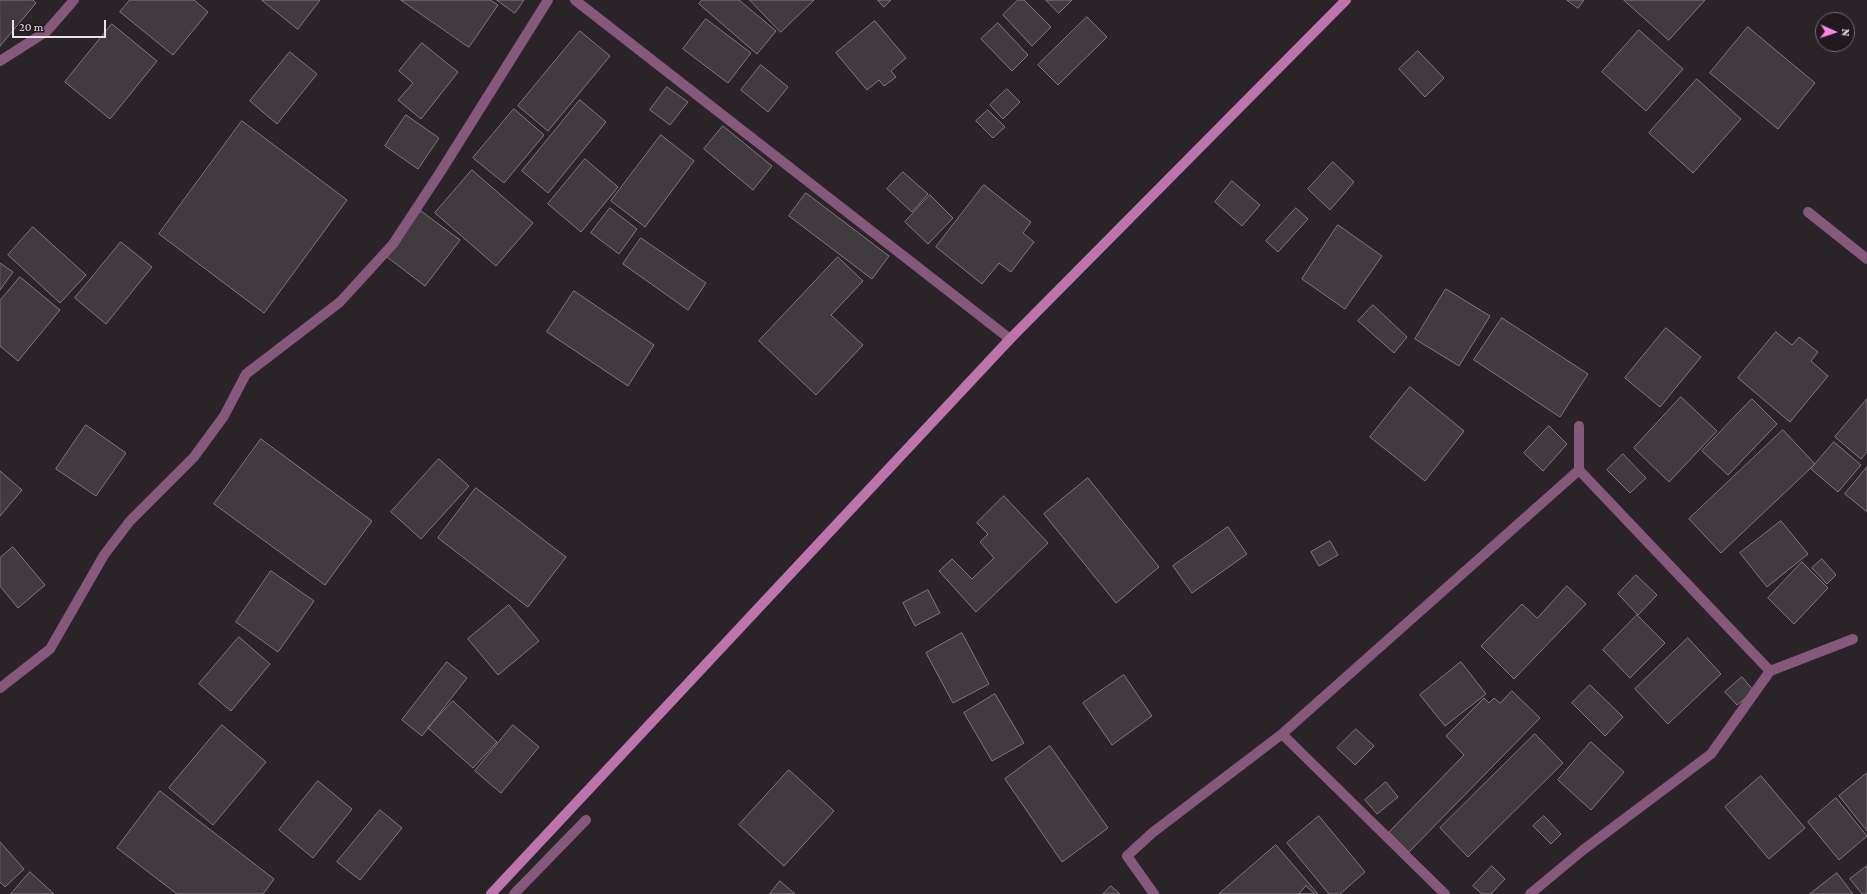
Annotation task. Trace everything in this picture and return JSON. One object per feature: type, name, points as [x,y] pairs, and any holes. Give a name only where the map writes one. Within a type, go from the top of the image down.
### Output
[{"type":"street","points":[[0,61],[47,31],[74,0]]},
{"type":"street","points":[[0,688],[50,649],[104,555],[130,521],[194,457],[224,416],[246,374],[340,302],[393,244],[441,171],[548,0]]},
{"type":"street","points":[[575,0],[1010,338]]},
{"type":"street","points":[[491,894],[1010,338],[1346,0]]},
{"type":"street","points":[[1808,212],[1867,259]]},
{"type":"street","points":[[1579,426],[1579,470],[1770,671]]},
{"type":"street","points":[[1154,894],[1127,856],[1152,833],[1282,734],[1579,470]]},
{"type":"street","points":[[1530,894],[1583,850],[1710,754],[1770,671],[1854,639]]},
{"type":"street","points":[[1282,734],[1445,894]]},
{"type":"street","points":[[514,894],[586,820]]},
{"type":"building","points":[[0,0],[33,0],[36,3],[0,46]]},
{"type":"building","points":[[130,0],[194,0],[208,12],[173,55],[120,12]]},
{"type":"building","points":[[262,0],[320,0],[298,29]]},
{"type":"building","points":[[401,0],[490,0],[498,5],[469,47]]},
{"type":"building","points":[[497,0],[524,0],[515,13]]},
{"type":"building","points":[[702,0],[739,0],[776,31],[757,54],[699,4]]},
{"type":"building","points":[[750,0],[814,0],[781,32]]},
{"type":"building","points":[[878,0],[891,0],[884,7]]},
{"type":"building","points":[[1018,0],[1024,0],[1051,27],[1032,46],[1003,15]]},
{"type":"building","points":[[1046,0],[1072,0],[1059,13]]},
{"type":"building","points":[[1567,0],[1584,0],[1578,8]]},
{"type":"building","points":[[1624,0],[1705,0],[1669,40]]},
{"type":"building","points":[[1087,17],[1107,37],[1058,85],[1038,65]]},
{"type":"building","points":[[706,19],[751,53],[728,83],[683,49]]},
{"type":"building","points":[[875,21],[906,58],[891,71],[896,77],[884,86],[879,80],[867,90],[836,53]]},
{"type":"building","points":[[998,23],[1028,55],[1012,71],[981,39]]},
{"type":"building","points":[[112,24],[157,61],[110,119],[65,82]]},
{"type":"building","points":[[1748,27],[1815,83],[1778,129],[1710,73]]},
{"type":"building","points":[[1639,30],[1683,69],[1646,111],[1602,72]]},
{"type":"building","points":[[580,31],[610,56],[548,131],[518,106]]},
{"type":"building","points":[[422,43],[458,72],[421,119],[398,100],[413,83],[399,71]]},
{"type":"building","points":[[1418,51],[1444,78],[1425,97],[1399,69]]},
{"type":"building","points":[[290,52],[317,74],[277,124],[250,101]]},
{"type":"building","points":[[761,65],[788,87],[768,112],[741,90]]},
{"type":"building","points":[[1697,79],[1741,119],[1693,173],[1649,133]]},
{"type":"building","points":[[667,87],[688,102],[670,125],[650,110]]},
{"type":"building","points":[[1007,89],[1020,102],[1003,119],[990,105]]},
{"type":"building","points":[[580,100],[606,122],[548,193],[522,171]]},
{"type":"building","points":[[514,109],[544,135],[504,183],[473,158]]},
{"type":"building","points":[[988,110],[1005,127],[993,138],[976,121]]},
{"type":"building","points":[[406,115],[439,138],[418,169],[385,146]]},
{"type":"building","points":[[242,121],[347,200],[264,313],[159,234]]},
{"type":"building","points":[[723,126],[772,166],[753,190],[704,149]]},
{"type":"building","points":[[661,135],[694,161],[645,227],[611,201]]},
{"type":"building","points":[[585,159],[618,187],[581,232],[548,204]]},
{"type":"building","points":[[1333,162],[1354,182],[1330,210],[1308,189]]},
{"type":"building","points":[[472,170],[533,223],[496,266],[435,213]]},
{"type":"building","points":[[903,172],[928,194],[912,212],[887,189]]},
{"type":"building","points":[[1232,181],[1260,205],[1242,226],[1215,202]]},
{"type":"building","points":[[984,185],[1031,222],[1023,233],[1034,242],[1011,272],[999,263],[982,284],[936,247]]},
{"type":"building","points":[[806,193],[889,256],[872,279],[789,216]]},
{"type":"building","points":[[930,195],[953,218],[928,244],[905,222]]},
{"type":"building","points":[[610,208],[637,229],[619,254],[591,233]]},
{"type":"building","points":[[1296,208],[1308,219],[1278,252],[1266,241]]},
{"type":"building","points":[[421,211],[460,240],[425,286],[387,257]]},
{"type":"building","points":[[1338,225],[1382,256],[1345,309],[1302,279]]},
{"type":"building","points":[[33,227],[86,275],[60,303],[8,255]]},
{"type":"building","points":[[641,238],[706,283],[688,310],[623,264]]},
{"type":"building","points":[[121,242],[152,267],[106,324],[75,298]]},
{"type":"building","points":[[838,257],[863,281],[831,315],[863,345],[816,395],[759,341]]},
{"type":"building","points":[[0,263],[13,272],[0,290]]},
{"type":"building","points":[[20,277],[60,310],[18,361],[0,346],[0,301]]},
{"type":"building","points":[[1446,289],[1490,316],[1459,366],[1415,339]]},
{"type":"building","points":[[574,291],[654,345],[628,386],[547,332]]},
{"type":"building","points":[[1373,305],[1407,337],[1394,353],[1358,321]]},
{"type":"building","points":[[1502,318],[1588,374],[1560,417],[1474,360]]},
{"type":"building","points":[[1666,328],[1701,357],[1660,407],[1625,378]]},
{"type":"building","points":[[1776,332],[1792,345],[1799,337],[1818,352],[1811,361],[1828,376],[1790,422],[1738,378]]},
{"type":"building","points":[[1410,387],[1464,431],[1425,481],[1370,437]]},
{"type":"building","points":[[1681,397],[1717,431],[1669,482],[1634,448]]},
{"type":"building","points":[[1752,399],[1777,424],[1728,475],[1702,451]]},
{"type":"building","points":[[1867,399],[1867,452],[1861,459],[1835,437]]},
{"type":"building","points":[[86,425],[126,453],[96,496],[56,469]]},
{"type":"building","points":[[1549,426],[1567,444],[1543,471],[1524,453]]},
{"type":"building","points":[[1783,430],[1815,464],[1721,553],[1689,519]]},
{"type":"building","points":[[261,439],[372,521],[325,585],[214,504]]},
{"type":"building","points":[[1834,442],[1861,465],[1838,492],[1811,469]]},
{"type":"building","points":[[1623,454],[1646,478],[1630,493],[1607,470]]},
{"type":"building","points":[[439,459],[469,486],[421,539],[391,512]]},
{"type":"building","points":[[1867,467],[1867,512],[1845,494]]},
{"type":"building","points":[[0,471],[22,490],[0,516]]},
{"type":"building","points":[[1088,478],[1159,567],[1116,603],[1044,514]]},
{"type":"building","points":[[476,488],[566,557],[528,607],[438,538]]},
{"type":"building","points":[[1004,496],[1048,543],[976,612],[939,571],[952,559],[972,579],[994,558],[980,542],[988,534],[977,523]]},
{"type":"building","points":[[1781,521],[1808,554],[1767,587],[1740,553]]},
{"type":"building","points":[[1228,527],[1247,554],[1192,593],[1173,566]]},
{"type":"building","points":[[1330,541],[1338,555],[1319,566],[1311,552]]},
{"type":"building","points":[[13,547],[45,585],[18,608],[0,586],[0,558]]},
{"type":"building","points":[[1822,559],[1836,575],[1827,584],[1812,568]]},
{"type":"building","points":[[1802,562],[1828,588],[1794,624],[1768,598]]},
{"type":"building","points":[[271,571],[314,601],[278,652],[236,622]]},
{"type":"building","points":[[1636,575],[1657,595],[1638,615],[1618,594]]},
{"type":"building","points":[[1567,586],[1586,604],[1514,679],[1481,646],[1522,604],[1537,618]]},
{"type":"building","points":[[928,590],[940,613],[915,626],[903,603]]},
{"type":"building","points":[[509,605],[539,641],[498,675],[468,639]]},
{"type":"building","points":[[1637,615],[1665,643],[1630,678],[1603,650]]},
{"type":"building","points":[[962,633],[989,684],[953,703],[926,653]]},
{"type":"building","points":[[239,637],[270,664],[231,711],[199,684]]},
{"type":"building","points":[[1688,638],[1721,674],[1668,724],[1635,689]]},
{"type":"building","points":[[447,662],[467,678],[422,736],[402,720]]},
{"type":"building","points":[[1461,662],[1486,694],[1445,726],[1420,695]]},
{"type":"building","points":[[1124,675],[1152,716],[1112,745],[1083,703]]},
{"type":"building","points":[[1742,677],[1754,691],[1737,705],[1725,692]]},
{"type":"building","points":[[1590,685],[1623,717],[1605,736],[1572,703]]},
{"type":"building","points":[[1512,691],[1540,718],[1409,852],[1389,832],[1464,755],[1446,736],[1484,698],[1489,703],[1494,698],[1500,703]]},
{"type":"building","points":[[995,694],[1024,743],[992,761],[964,713]]},
{"type":"building","points":[[453,701],[497,742],[473,768],[428,728]]},
{"type":"building","points":[[222,725],[266,762],[213,825],[169,788]]},
{"type":"building","points":[[513,725],[539,747],[501,793],[475,771]]},
{"type":"building","points":[[1356,729],[1374,746],[1355,765],[1337,748]]},
{"type":"building","points":[[1535,734],[1563,763],[1468,857],[1440,828]]},
{"type":"building","points":[[1591,742],[1624,772],[1591,810],[1558,780]]},
{"type":"building","points":[[1050,746],[1108,828],[1062,862],[1005,779]]},
{"type":"building","points":[[789,770],[834,811],[784,866],[739,825]]},
{"type":"building","points":[[1867,773],[1867,831],[1839,796]]},
{"type":"building","points":[[1761,776],[1805,828],[1769,859],[1725,807]]},
{"type":"building","points":[[318,781],[352,809],[313,858],[279,830]]},
{"type":"building","points":[[1386,782],[1398,797],[1377,814],[1365,800]]},
{"type":"building","points":[[160,791],[274,879],[263,894],[177,894],[117,848]]},
{"type":"building","points":[[1836,798],[1867,836],[1839,860],[1808,822]]},
{"type":"building","points":[[380,810],[402,828],[360,880],[337,862]]},
{"type":"building","points":[[1319,816],[1365,872],[1340,894],[1329,894],[1287,843]]},
{"type":"building","points":[[1544,816],[1561,834],[1551,844],[1533,826]]},
{"type":"building","points":[[0,842],[24,869],[5,887],[0,882]]},
{"type":"building","points":[[1276,845],[1318,894],[1219,894]]},
{"type":"building","points":[[1492,866],[1505,879],[1491,894],[1482,894],[1473,886]]},
{"type":"building","points":[[1867,866],[1867,894],[1862,894],[1850,879]]},
{"type":"building","points":[[30,872],[54,894],[11,894]]},
{"type":"building","points":[[1837,873],[1853,894],[1810,894]]},
{"type":"building","points":[[780,881],[795,894],[770,894]]},
{"type":"building","points":[[1111,886],[1120,894],[1103,894]]},
{"type":"building","points":[[1306,886],[1315,894],[1299,894]]}]
